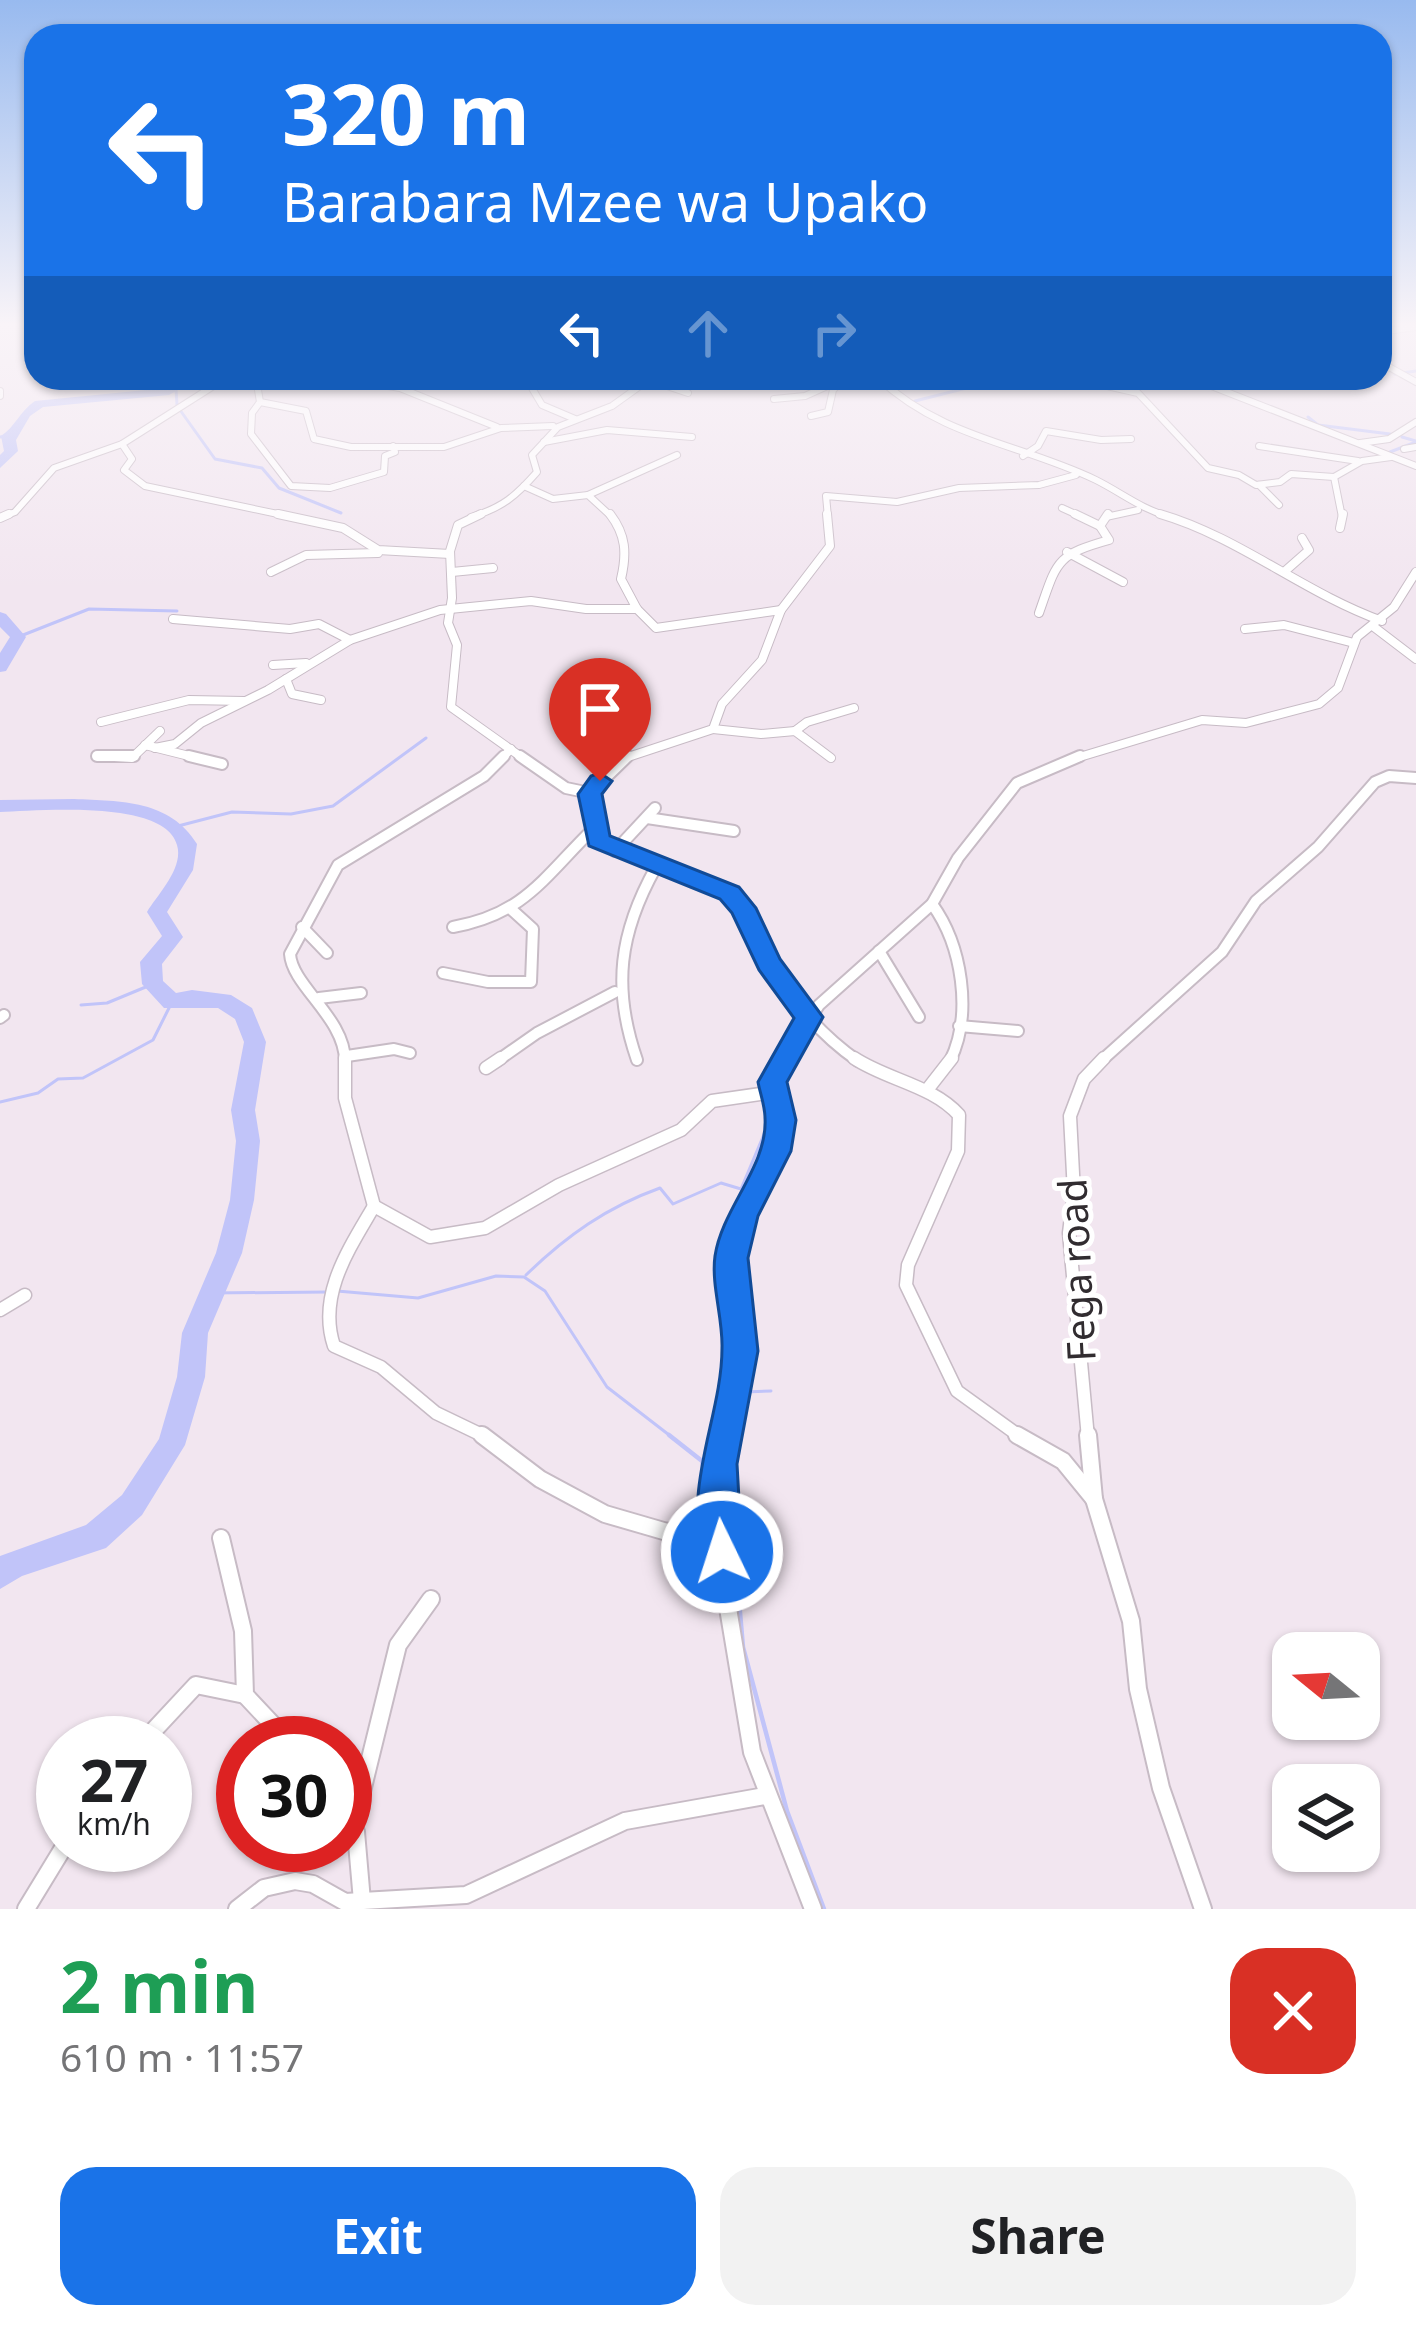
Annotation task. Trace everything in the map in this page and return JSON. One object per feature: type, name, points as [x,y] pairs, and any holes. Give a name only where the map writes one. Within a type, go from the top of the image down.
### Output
[{"type":"street","points":[[0,518],[15,512],[54,468],[122,444],[172,412]]},
{"type":"street","points":[[253,412],[251,434],[291,486],[330,488],[384,472],[385,455],[397,449],[390,444]]},
{"type":"street","points":[[307,412],[313,438],[350,447],[448,446],[501,428],[553,426],[592,412]]},
{"type":"street","points":[[455,412],[501,428]]},
{"type":"street","points":[[559,412],[575,419]]},
{"type":"street","points":[[607,430],[618,412]]},
{"type":"street","points":[[811,416],[828,412]]},
{"type":"street","points":[[925,412],[968,436],[1096,480],[1142,509],[1194,524],[1378,624],[1416,658]]},
{"type":"street","points":[[1156,412],[1208,468],[1259,485],[1279,505]]},
{"type":"street","points":[[1275,412],[1416,466]]},
{"type":"street","points":[[1351,443],[1389,439],[1416,422]]},
{"type":"street","points":[[553,426],[532,455],[538,469],[524,486],[504,506],[454,530],[450,554],[454,609],[448,623],[457,645],[451,707],[566,788],[590,794]]},
{"type":"street","points":[[544,442],[607,430],[692,436]]},
{"type":"street","points":[[1023,456],[1038,446],[1046,431],[1101,440],[1131,439]]},
{"type":"street","points":[[122,444],[132,459],[124,470],[142,485],[343,527],[352,537],[393,554]]},
{"type":"street","points":[[1259,446],[1362,461],[1391,457]]},
{"type":"street","points":[[1405,449],[1416,447]]},
{"type":"street","points":[[524,486],[553,499],[588,496],[677,455]]},
{"type":"street","points":[[1259,485],[1291,474],[1334,477],[1362,461]]},
{"type":"street","points":[[713,729],[722,704],[762,660],[781,610],[830,546],[826,496],[897,502],[959,488],[1039,485],[1076,475]]},
{"type":"street","points":[[1334,477],[1344,510],[1340,528]]},
{"type":"street","points":[[588,496],[600,502],[621,530],[626,556],[621,579],[651,625],[664,630],[781,610]]},
{"type":"street","points":[[1039,613],[1055,564],[1067,552],[1106,543],[1109,538],[1100,526],[1061,508]]},
{"type":"street","points":[[1100,526],[1109,513],[1142,509]]},
{"type":"street","points":[[1284,572],[1309,550],[1302,538]]},
{"type":"street","points":[[1067,552],[1123,582]]},
{"type":"street","points":[[271,572],[306,555],[450,554]]},
{"type":"street","points":[[452,572],[493,568]]},
{"type":"street","points":[[813,1909],[765,1796],[752,1752],[720,1521],[718,1464],[740,1351],[731,1258],[742,1216],[775,1151],[781,1120],[774,1092],[776,1072],[809,1017],[932,904],[958,858],[1024,778],[1091,751],[1151,739],[1202,720],[1246,723],[1311,708],[1338,688],[1354,643],[1378,624],[1416,572]]},
{"type":"street","points":[[97,755],[127,760],[153,740],[175,744],[201,723],[350,640],[454,609],[531,601],[586,609],[637,609]]},
{"type":"street","points":[[173,619],[290,628],[319,624],[350,640]]},
{"type":"street","points":[[1245,628],[1271,630],[1284,625],[1354,643]]},
{"type":"street","points":[[272,665],[309,663]]},
{"type":"street","points":[[286,679],[292,694],[321,700]]},
{"type":"street","points":[[101,722],[189,700],[244,701]]},
{"type":"street","points":[[854,708],[834,718],[806,721],[795,730],[761,734],[713,729],[624,758],[590,794],[593,829],[598,841],[615,851],[729,893],[743,908],[769,963],[828,1040],[872,1070],[945,1099],[958,1115],[959,1143],[908,1265],[910,1295],[967,1402],[1063,1461],[1094,1499]]},
{"type":"street","points":[[795,730],[831,758]]},
{"type":"street","points":[[137,734],[223,764]]},
{"type":"street","points":[[511,749],[484,776],[349,856],[329,875],[290,954],[291,968],[319,998],[347,1056],[345,1099],[374,1206],[333,1291],[328,1331],[334,1346],[381,1367],[436,1413],[488,1438],[539,1479],[605,1514],[667,1532],[720,1521]]},
{"type":"street","name":"Fega road","points":[[1203,1909],[1161,1788],[1138,1690],[1131,1621],[1094,1499],[1069,1233],[1074,1193],[1070,1116],[1075,1095],[1119,1042],[1222,952],[1251,907],[1318,847],[1375,782],[1389,776],[1416,778]]},
{"type":"street","points":[[615,851],[651,813],[734,831]]},
{"type":"street","points":[[453,927],[512,910],[544,887],[593,829]]},
{"type":"street","points":[[637,1060],[615,992],[632,910],[656,867]]},
{"type":"street","points":[[927,1090],[950,1064],[959,1027],[951,928],[932,904]]},
{"type":"street","points":[[443,973],[488,982],[531,982],[533,929],[512,910]]},
{"type":"street","points":[[302,927],[327,953]]},
{"type":"street","points":[[879,951],[919,1017]]},
{"type":"street","points":[[487,1068],[537,1033],[615,992]]},
{"type":"street","points":[[319,998],[362,993]]},
{"type":"street","points":[[959,1027],[1018,1031]]},
{"type":"street","points":[[347,1056],[394,1049],[410,1053]]},
{"type":"street","points":[[374,1206],[430,1237],[485,1228],[559,1185],[686,1127],[712,1101],[774,1092]]},
{"type":"street","points":[[0,1310],[26,1295]]},
{"type":"street","points":[[221,1538],[243,1631],[245,1695]]},
{"type":"street","points":[[372,1772],[399,1642],[416,1611],[431,1599]]},
{"type":"street","points":[[164,1716],[196,1685],[245,1695],[265,1716]]},
{"type":"street","points":[[237,1909],[264,1888],[295,1881],[314,1884],[345,1902],[466,1895],[625,1821],[765,1796]]},
{"type":"street","points":[[26,1909],[48,1872]]},
{"type":"street","points":[[359,1872],[362,1901]]},
{"type":"waterway","points":[[0,464],[11,451],[8,436],[13,437],[28,412]]},
{"type":"waterway","points":[[181,412],[215,459],[262,468],[279,488],[341,513]]},
{"type":"waterway","points":[[1308,417],[1318,425],[1390,434]]},
{"type":"waterway","points":[[0,437],[8,436]]},
{"type":"waterway","points":[[1402,437],[1416,441]]},
{"type":"waterway","points":[[1390,452],[1416,442]]},
{"type":"waterway","points":[[18,637],[89,609],[177,611]]},
{"type":"waterway","points":[[0,617],[18,637],[0,667]]},
{"type":"waterway","points":[[178,826],[232,812],[291,814],[333,806],[426,738]]},
{"type":"waterway","points":[[0,806],[104,806],[158,817],[177,828],[188,852],[157,912],[173,937],[151,962],[153,984],[172,1002],[192,998],[223,1001],[244,1014],[255,1042],[243,1110],[248,1141],[242,1200],[229,1253],[195,1333],[191,1377],[171,1445],[132,1505],[95,1537],[14,1564],[0,1574]]},
{"type":"waterway","points":[[81,1005],[107,1003],[153,984]]},
{"type":"waterway","points":[[0,1102],[38,1093],[58,1079],[83,1078],[153,1040],[172,1002]]},
{"type":"waterway","points":[[526,1275],[588,1224],[660,1188],[673,1204],[721,1183],[741,1189],[768,1125],[768,1099]]},
{"type":"waterway","points":[[760,1196],[781,1153]]},
{"type":"waterway","points":[[337,1291],[418,1298],[496,1276],[524,1277],[545,1291],[607,1387],[673,1438]]},
{"type":"waterway","points":[[210,1293],[328,1292]]},
{"type":"waterway","points":[[734,1438],[745,1392],[771,1391]]},
{"type":"waterway","points":[[669,1435],[702,1461],[711,1510]]},
{"type":"waterway","points":[[730,1453],[734,1435]]},
{"type":"waterway","points":[[728,1474],[743,1647],[787,1811],[824,1909]]},
{"type":"route","points":[[600,781],[590,794],[598,841],[641,862],[729,893],[743,908],[763,954],[809,1017],[772,1082],[781,1120],[775,1151],[742,1216],[731,1258],[740,1351],[718,1464],[722,1552]]}]
